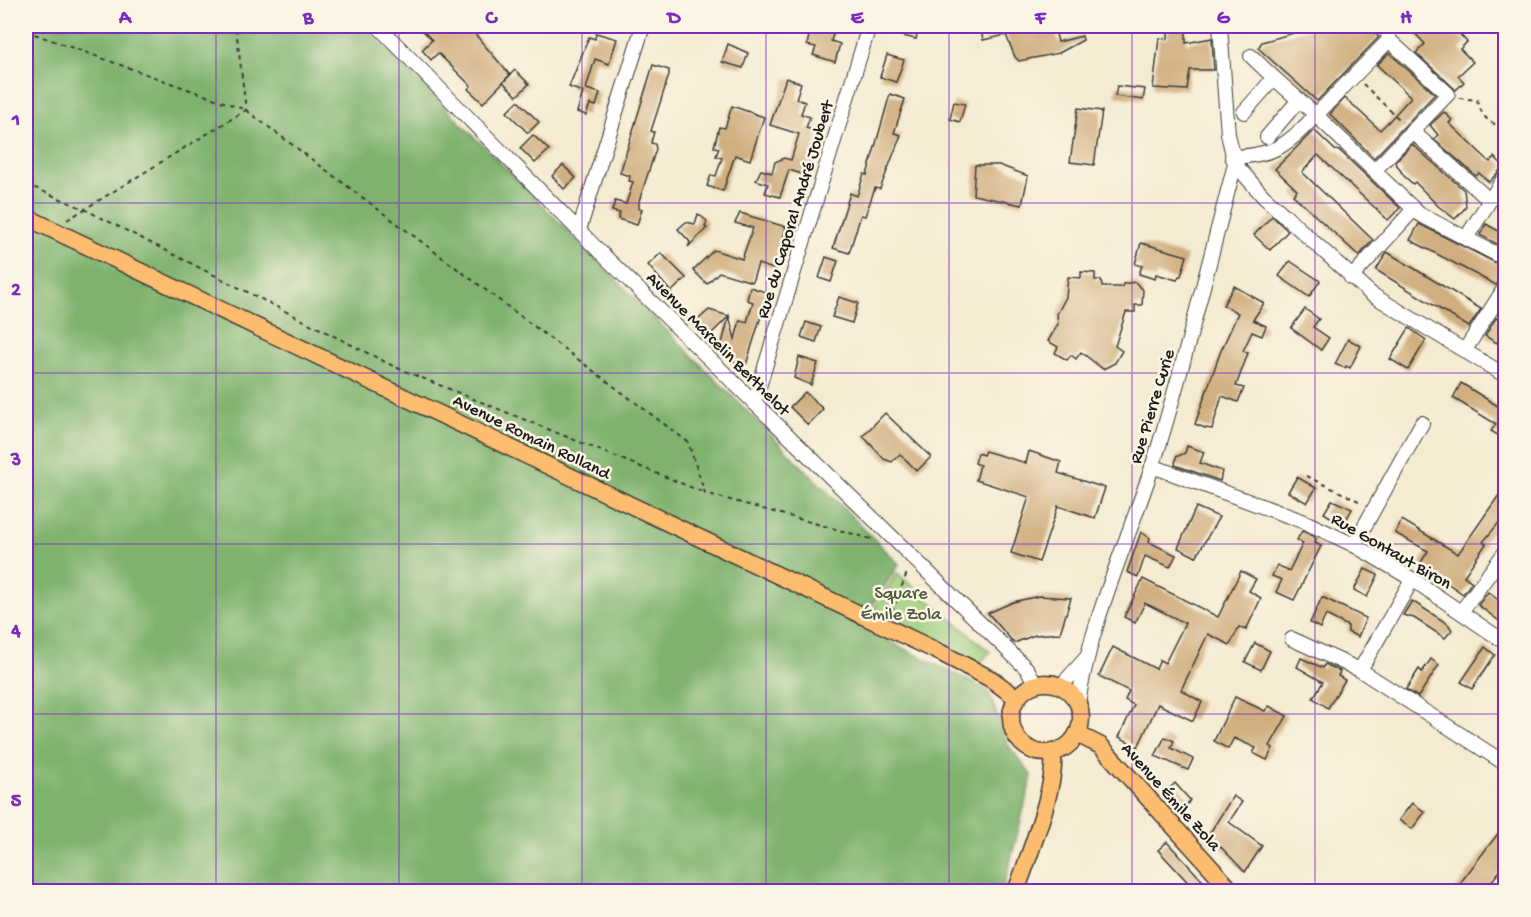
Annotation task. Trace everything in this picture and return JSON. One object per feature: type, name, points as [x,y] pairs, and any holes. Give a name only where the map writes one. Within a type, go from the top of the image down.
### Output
[{"type":"main road","name":"Avenue Romain Rolland","points":[[26,217],[941,653],[991,679],[1017,698]]},
{"type":"main road","points":[[1049,683],[1061,686],[1078,703],[1081,718],[1077,734],[1067,746],[1052,752],[1029,748],[1017,737],[1011,722],[1017,698],[1035,684],[1049,683]]},
{"type":"main road","name":"Avenue Émile Zola","points":[[1077,734],[1101,746],[1233,891]]},
{"type":"main road","points":[[1016,891],[1047,799],[1054,760],[1052,752]]},
{"type":"street","name":"Avenue Marcelin Berthelot","points":[[378,26],[579,230],[1027,669],[1035,684]]},
{"type":"street","points":[[579,230],[643,26]]},
{"type":"street","name":"Rue du Caporal André Joubert","points":[[754,403],[869,26]]},
{"type":"street","name":"Rue Pierre Curie","points":[[1078,703],[1088,655],[1186,358],[1233,160],[1220,26]]},
{"type":"street","points":[[1375,170],[1448,94],[1388,33],[1354,76],[1290,142],[1274,151],[1233,160],[1263,196],[1371,294],[1506,376]]},
{"type":"street","points":[[1251,56],[1414,209],[1506,259]]},
{"type":"street","points":[[1244,112],[1274,78]]},
{"type":"street","points":[[1267,137],[1299,100]]},
{"type":"street","points":[[1412,131],[1488,199]]},
{"type":"street","points":[[1466,238],[1488,199],[1506,175]]},
{"type":"street","points":[[1351,278],[1414,209]]},
{"type":"street","points":[[1466,350],[1506,286]]},
{"type":"street","points":[[1354,545],[1422,423]]},
{"type":"street","name":"Rue Gontaut Biron","points":[[1152,466],[1305,522],[1354,545],[1506,643]]},
{"type":"street","points":[[1461,612],[1506,551]]},
{"type":"street","points":[[1360,670],[1408,586]]},
{"type":"street","points":[[1292,639],[1360,670],[1506,764]]},
{"type":"street","name":"Rue Pierre Curie","points":[[1061,686],[1088,655]]},
{"type":"path","points":[[238,26],[236,28],[246,110]]},
{"type":"path","points":[[26,31],[246,110],[688,442],[705,493]]},
{"type":"path","points":[[1354,76],[1412,131]]},
{"type":"path","points":[[1448,94],[1477,100],[1481,114],[1491,124],[1505,128],[1506,134]]},
{"type":"path","points":[[52,229],[246,110]]},
{"type":"path","points":[[26,184],[84,209],[395,367],[705,493],[877,541]]},
{"type":"path","points":[[1306,476],[1375,509]]},
{"type":"green space","points":[[26,26],[364,26],[899,564],[858,626],[988,690],[1008,745],[1032,776],[1003,891],[26,891]]},
{"type":"green space","name":"Square Émile Zola","points":[[897,573],[990,652],[979,664],[874,609]]},
{"type":"building","points":[[429,26],[468,26],[510,75],[483,103],[468,89],[471,86],[438,53],[431,60],[422,50],[432,40],[423,31]]},
{"type":"building","points":[[811,26],[835,28],[831,41],[840,44],[835,62],[813,55],[816,47],[807,45]]},
{"type":"building","points":[[878,26],[919,26],[916,39],[877,30]]},
{"type":"building","points":[[980,26],[1054,26],[1058,42],[1082,36],[1083,40],[1059,53],[1019,61],[1006,35],[983,40]]},
{"type":"building","points":[[1168,26],[1186,26],[1186,43],[1212,38],[1214,70],[1190,70],[1187,90],[1153,88],[1159,38],[1168,39]]},
{"type":"building","points":[[1318,26],[1367,26],[1379,37],[1317,101],[1258,48],[1262,42]]},
{"type":"building","points":[[1408,26],[1452,26],[1467,42],[1460,49],[1473,62],[1458,76],[1464,82],[1456,90],[1416,53],[1425,44]]},
{"type":"building","points":[[596,33],[617,39],[609,64],[595,59],[586,89],[600,93],[596,106],[590,104],[586,115],[577,112],[583,92],[569,87],[589,37],[595,39]]},
{"type":"building","points":[[728,44],[748,53],[743,68],[722,62]]},
{"type":"building","points":[[1389,53],[1435,94],[1374,158],[1330,114],[1345,98],[1380,130],[1390,120],[1411,97],[1377,65]]},
{"type":"building","points":[[887,55],[904,60],[896,82],[880,77]]},
{"type":"building","points":[[653,65],[669,70],[669,75],[651,131],[654,132],[651,143],[655,144],[656,149],[639,201],[639,209],[642,209],[637,225],[618,219],[620,213],[612,211],[615,201],[626,204],[633,182],[629,181],[630,176],[620,173]]},
{"type":"building","points":[[515,70],[529,84],[517,96],[503,82]]},
{"type":"building","points":[[786,78],[801,83],[796,99],[805,102],[801,114],[810,117],[806,128],[819,132],[805,175],[789,170],[780,197],[765,193],[768,184],[756,180],[761,170],[772,173],[775,162],[784,158],[791,160],[799,134],[770,125]]},
{"type":"building","points":[[1117,86],[1145,89],[1143,100],[1115,96]]},
{"type":"building","points":[[890,94],[905,99],[894,133],[901,135],[880,189],[875,188],[865,216],[861,215],[849,253],[833,248],[850,193],[857,196],[864,174],[867,175]]},
{"type":"building","points":[[518,101],[539,122],[528,133],[507,112]]},
{"type":"building","points":[[954,102],[965,104],[960,122],[950,119]]},
{"type":"building","points":[[732,106],[764,117],[750,160],[735,155],[723,191],[707,186],[711,175],[716,176],[722,158],[716,156],[719,148],[714,147],[719,127],[725,128]]},
{"type":"building","points":[[1078,108],[1102,111],[1094,165],[1070,162]]},
{"type":"building","points":[[1444,112],[1452,120],[1449,123],[1490,162],[1494,157],[1504,166],[1489,182],[1479,173],[1476,176],[1434,139],[1438,135],[1430,125]]},
{"type":"building","points":[[1314,130],[1335,150],[1340,151],[1400,208],[1388,220],[1318,155],[1302,172],[1373,240],[1359,256],[1293,195],[1297,190],[1275,169]]},
{"type":"building","points":[[533,135],[549,150],[535,163],[520,148]]},
{"type":"building","points":[[1412,144],[1464,190],[1466,207],[1455,219],[1438,206],[1415,182],[1413,184],[1404,176],[1395,162]]},
{"type":"building","points":[[563,165],[576,178],[564,189],[552,176]]},
{"type":"building","points":[[975,165],[999,165],[1028,176],[1022,205],[973,195]]},
{"type":"building","points":[[740,213],[786,227],[776,270],[758,264],[752,282],[719,272],[707,284],[693,270],[714,250],[742,259],[753,228],[735,223]]},
{"type":"building","points":[[698,214],[707,221],[705,227],[707,228],[688,247],[690,242],[678,229],[686,222],[695,224]]},
{"type":"building","points":[[1272,216],[1288,231],[1270,250],[1254,235]]},
{"type":"building","points":[[1419,224],[1506,268],[1506,277],[1496,285],[1410,240]]},
{"type":"building","points":[[1486,224],[1506,235],[1506,249],[1480,235]]},
{"type":"building","points":[[1141,243],[1187,256],[1181,276],[1177,280],[1156,274],[1155,279],[1139,274],[1142,266],[1135,264]]},
{"type":"building","points":[[1387,252],[1481,309],[1469,327],[1376,270]]},
{"type":"building","points":[[661,253],[686,278],[671,292],[648,265]]},
{"type":"building","points":[[826,257],[838,261],[831,282],[819,278]]},
{"type":"building","points":[[1290,261],[1320,281],[1309,297],[1279,276]]},
{"type":"building","points":[[1081,272],[1095,273],[1095,280],[1101,280],[1102,287],[1122,287],[1123,284],[1135,282],[1143,290],[1142,305],[1135,305],[1135,312],[1126,312],[1115,346],[1122,351],[1115,363],[1103,369],[1081,352],[1076,359],[1071,355],[1067,360],[1055,353],[1058,347],[1048,341],[1058,324],[1057,314],[1066,297],[1068,277],[1081,278]]},
{"type":"building","points":[[1234,286],[1264,303],[1253,320],[1266,326],[1262,336],[1252,332],[1243,351],[1248,353],[1236,386],[1244,388],[1238,402],[1222,396],[1212,429],[1205,428],[1195,424],[1220,353],[1238,313],[1223,305]]},
{"type":"building","points":[[750,287],[768,293],[746,365],[733,361],[734,357],[720,351],[729,316],[735,339],[740,320],[747,322],[753,302],[747,300]]},
{"type":"building","points":[[839,297],[858,303],[852,323],[832,317]]},
{"type":"building","points":[[1305,309],[1319,319],[1313,327],[1329,338],[1321,350],[1291,328]]},
{"type":"building","points":[[709,310],[729,316],[706,339],[693,324]]},
{"type":"building","points":[[1496,318],[1506,324],[1497,343],[1485,336]]},
{"type":"building","points":[[806,322],[821,327],[816,342],[801,337]]},
{"type":"building","points":[[1409,328],[1426,340],[1408,370],[1390,359]]},
{"type":"building","points":[[1348,339],[1361,346],[1350,368],[1346,366],[1345,368],[1335,364]]},
{"type":"building","points":[[799,357],[818,363],[811,385],[794,378]]},
{"type":"building","points":[[1461,383],[1504,410],[1506,408],[1506,440],[1491,431],[1496,424],[1453,398]]},
{"type":"building","points":[[805,392],[823,409],[808,425],[790,407]]},
{"type":"building","points":[[885,413],[931,457],[917,471],[900,454],[892,462],[884,459],[863,436]]},
{"type":"building","points":[[1187,446],[1204,452],[1200,463],[1222,471],[1220,481],[1175,465],[1176,457],[1185,453]]},
{"type":"building","points":[[985,451],[1026,463],[1029,451],[1061,462],[1058,473],[1105,488],[1095,518],[1058,506],[1039,562],[1011,553],[1029,497],[976,480],[980,465],[975,463],[978,453],[983,455]]},
{"type":"building","points":[[1297,477],[1316,488],[1307,503],[1288,492]]},
{"type":"building","points":[[1506,485],[1506,514],[1483,542],[1486,544],[1464,576],[1472,582],[1463,594],[1420,564],[1428,551],[1395,533],[1402,520],[1458,554]]},
{"type":"building","points":[[1332,500],[1352,509],[1343,525],[1324,513]]},
{"type":"building","points":[[1196,507],[1219,517],[1196,557],[1178,548]]},
{"type":"building","points":[[1302,531],[1314,536],[1315,543],[1321,546],[1294,600],[1276,592],[1282,580],[1272,576],[1277,565],[1289,571],[1303,543],[1297,540]]},
{"type":"building","points":[[1141,532],[1150,538],[1149,542],[1176,555],[1170,567],[1145,556],[1138,577],[1127,572]]},
{"type":"building","points":[[1365,569],[1378,575],[1367,597],[1354,590]]},
{"type":"building","points":[[1241,571],[1256,579],[1249,591],[1261,598],[1246,630],[1239,627],[1230,645],[1208,634],[1181,690],[1202,702],[1193,721],[1158,704],[1138,747],[1119,737],[1134,705],[1125,700],[1129,691],[1099,676],[1113,647],[1156,669],[1160,660],[1165,663],[1185,623],[1145,603],[1135,623],[1124,617],[1143,579],[1218,617]]},
{"type":"building","points":[[1488,592],[1506,606],[1506,626],[1478,605]]},
{"type":"building","points":[[1039,596],[1071,598],[1060,633],[1035,635],[1014,643],[988,613],[1013,602]]},
{"type":"building","points":[[1322,597],[1366,618],[1358,637],[1348,632],[1348,626],[1326,615],[1320,628],[1310,623]]},
{"type":"building","points":[[1412,601],[1448,624],[1452,630],[1445,638],[1414,618],[1403,615]]},
{"type":"building","points":[[1255,643],[1270,651],[1261,670],[1245,662]]},
{"type":"building","points":[[1485,647],[1495,655],[1472,689],[1461,682]]},
{"type":"building","points":[[1301,658],[1323,668],[1325,664],[1340,671],[1338,676],[1345,680],[1328,708],[1313,698],[1323,682],[1297,667]]},
{"type":"building","points":[[1431,659],[1439,665],[1418,697],[1406,689],[1419,669],[1422,672]]},
{"type":"building","points":[[1235,697],[1265,711],[1269,706],[1287,716],[1270,746],[1273,748],[1267,760],[1253,753],[1256,748],[1234,738],[1228,749],[1214,741]]},
{"type":"building","points":[[1165,737],[1174,741],[1171,748],[1193,759],[1188,770],[1155,756]]},
{"type":"building","points":[[1175,783],[1190,800],[1182,813],[1164,794]]},
{"type":"building","points":[[1233,796],[1242,802],[1229,822],[1262,846],[1245,872],[1216,842],[1213,847],[1206,839]]},
{"type":"building","points":[[1412,803],[1425,812],[1412,829],[1399,820]]},
{"type":"building","points":[[1506,823],[1506,863],[1484,891],[1454,891]]},
{"type":"building","points":[[1167,842],[1212,891],[1196,891],[1158,850]]}]
